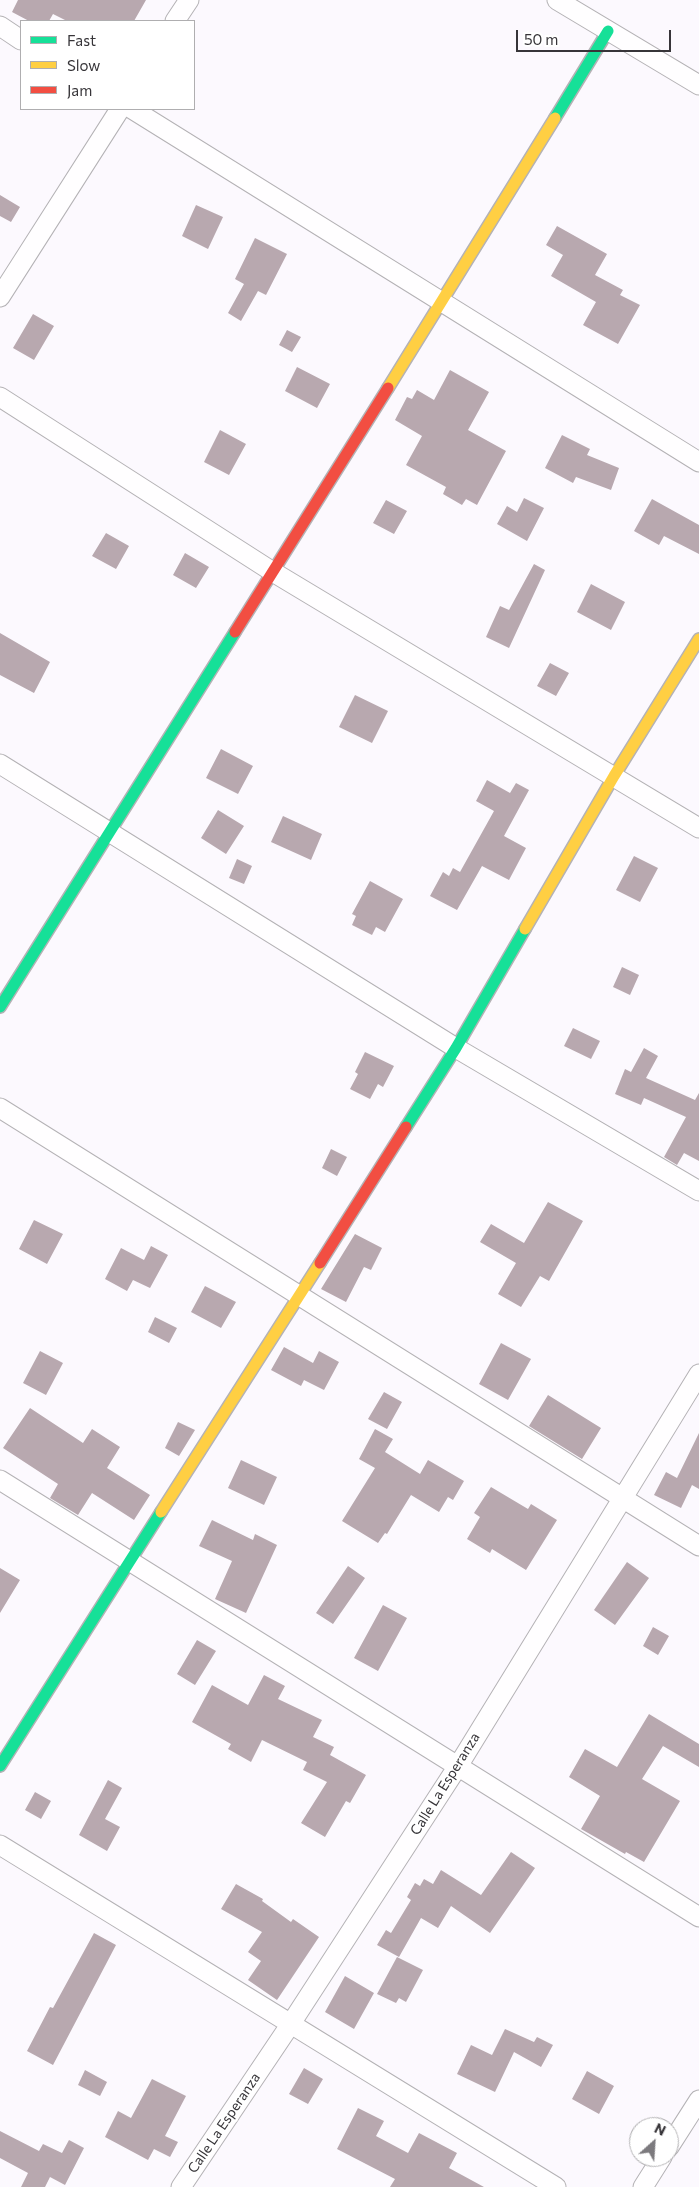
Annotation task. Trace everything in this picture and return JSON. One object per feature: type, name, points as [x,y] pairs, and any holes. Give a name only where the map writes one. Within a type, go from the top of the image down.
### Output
[{"type":"street","points":[[176,20],[189,0]]},
{"type":"street","points":[[557,0],[699,85]]},
{"type":"street","points":[[0,26],[20,39]]},
{"type":"street","points":[[0,1007],[442,302],[608,31]]},
{"type":"street","points":[[0,297],[119,110]]},
{"type":"street","points":[[134,110],[699,462]]},
{"type":"street","points":[[0,397],[273,572],[699,828]]},
{"type":"street","points":[[0,1766],[456,1048],[614,776],[699,639]]},
{"type":"street","points":[[0,764],[456,1048],[699,1191]]},
{"type":"street","points":[[0,1108],[699,1546]]},
{"type":"street","name":"Calle La Esperanza","points":[[181,2187],[290,2025],[458,1766],[699,1374]]},
{"type":"street","points":[[0,1480],[699,1917]]},
{"type":"street","points":[[0,1845],[556,2187]]},
{"type":"street","points":[[679,2131],[699,2100]]},
{"type":"street","points":[[643,2187],[656,2167]]},
{"type":"building","points":[[18,0],[146,0],[135,20],[65,20],[53,14],[50,20],[27,20],[12,12]]},
{"type":"building","points":[[0,195],[20,207],[11,222],[0,216]]},
{"type":"building","points":[[196,205],[223,217],[208,249],[182,236]]},
{"type":"building","points":[[557,226],[607,254],[595,275],[623,290],[620,295],[640,305],[618,344],[583,325],[596,302],[551,276],[563,255],[546,245]]},
{"type":"building","points":[[255,238],[287,254],[266,295],[258,291],[241,321],[228,313],[244,284],[235,279]]},
{"type":"building","points":[[33,314],[54,326],[34,360],[13,348]]},
{"type":"building","points":[[287,330],[301,337],[292,352],[279,345]]},
{"type":"building","points":[[297,367],[330,384],[317,408],[285,391]]},
{"type":"building","points":[[450,370],[489,392],[468,430],[506,451],[477,505],[466,499],[462,505],[443,494],[446,487],[406,465],[422,436],[395,420],[407,397],[412,399],[417,390],[434,400]]},
{"type":"building","points":[[220,430],[246,444],[229,475],[204,462]]},
{"type":"building","points":[[562,435],[590,449],[587,455],[619,468],[611,490],[576,477],[573,483],[545,468]]},
{"type":"building","points":[[524,498],[544,508],[527,541],[497,524],[507,506],[517,512]]},
{"type":"building","points":[[652,499],[699,525],[699,554],[664,536],[659,545],[634,531]]},
{"type":"building","points":[[386,500],[407,511],[394,534],[373,523]]},
{"type":"building","points":[[106,533],[129,546],[116,569],[92,556]]},
{"type":"building","points":[[185,553],[209,567],[196,588],[173,575]]},
{"type":"building","points":[[534,564],[545,570],[509,648],[486,637],[500,606],[509,610]]},
{"type":"building","points":[[591,584],[625,602],[611,630],[577,612]]},
{"type":"building","points":[[0,633],[50,662],[34,693],[0,675]]},
{"type":"building","points":[[550,663],[569,673],[556,696],[537,686]]},
{"type":"building","points":[[355,695],[388,711],[372,743],[339,727]]},
{"type":"building","points":[[221,749],[253,766],[238,794],[206,778]]},
{"type":"building","points":[[487,780],[510,793],[516,783],[529,790],[504,836],[526,848],[509,880],[482,866],[457,910],[430,896],[443,872],[449,876],[453,868],[460,872],[494,811],[476,801]]},
{"type":"building","points":[[218,810],[244,826],[226,854],[201,838]]},
{"type":"building","points":[[283,816],[322,834],[311,860],[271,842]]},
{"type":"building","points":[[634,856],[658,868],[640,902],[616,890]]},
{"type":"building","points":[[237,859],[252,866],[244,884],[229,878]]},
{"type":"building","points":[[370,881],[403,899],[385,932],[376,927],[372,935],[352,925],[356,916],[352,914]]},
{"type":"building","points":[[622,967],[639,975],[630,995],[613,987]]},
{"type":"building","points":[[573,1028],[600,1041],[591,1059],[564,1046]]},
{"type":"building","points":[[644,1048],[658,1056],[646,1078],[695,1100],[699,1093],[699,1161],[684,1153],[677,1165],[664,1157],[686,1117],[644,1098],[641,1105],[615,1094],[625,1069],[631,1072]]},
{"type":"building","points":[[365,1052],[394,1066],[383,1087],[378,1084],[370,1099],[350,1089],[358,1074],[355,1072]]},
{"type":"building","points":[[331,1149],[347,1157],[337,1176],[322,1168]]},
{"type":"building","points":[[548,1202],[583,1221],[549,1281],[540,1276],[521,1307],[498,1294],[516,1263],[480,1242],[491,1224],[524,1243]]},
{"type":"building","points":[[34,1220],[63,1234],[47,1264],[19,1249]]},
{"type":"building","points":[[355,1234],[382,1248],[371,1270],[364,1267],[346,1302],[321,1289]]},
{"type":"building","points":[[151,1246],[168,1255],[150,1288],[133,1280],[127,1291],[105,1279],[121,1248],[144,1260]]},
{"type":"building","points":[[205,1286],[236,1302],[221,1328],[191,1312]]},
{"type":"building","points":[[155,1317],[177,1328],[169,1343],[148,1332]]},
{"type":"building","points":[[501,1343],[531,1359],[508,1400],[479,1384]]},
{"type":"building","points":[[284,1347],[313,1363],[319,1351],[339,1362],[324,1390],[304,1380],[301,1386],[271,1370]]},
{"type":"building","points":[[40,1351],[63,1363],[46,1395],[23,1383]]},
{"type":"building","points":[[384,1392],[402,1402],[387,1429],[368,1419]]},
{"type":"building","points":[[548,1395],[601,1428],[582,1459],[529,1426]]},
{"type":"building","points":[[30,1408],[83,1443],[92,1429],[120,1447],[107,1468],[150,1495],[134,1520],[92,1493],[78,1515],[50,1498],[58,1484],[3,1448]]},
{"type":"building","points":[[178,1422],[195,1430],[179,1456],[165,1448]]},
{"type":"building","points":[[375,1429],[393,1439],[385,1452],[420,1474],[428,1460],[464,1481],[453,1500],[448,1497],[439,1512],[411,1495],[387,1534],[385,1533],[378,1543],[342,1521],[375,1468],[359,1459]]},
{"type":"building","points":[[699,1433],[699,1489],[692,1485],[681,1508],[654,1495],[666,1472],[677,1478]]},
{"type":"building","points":[[241,1460],[277,1477],[264,1505],[228,1488]]},
{"type":"building","points":[[491,1487],[528,1509],[531,1504],[557,1520],[526,1570],[492,1549],[490,1553],[467,1539],[480,1517],[474,1513]]},
{"type":"building","points":[[212,1520],[253,1540],[255,1534],[277,1545],[246,1613],[215,1599],[232,1561],[199,1546]]},
{"type":"building","points":[[627,1562],[649,1578],[615,1625],[594,1610]]},
{"type":"building","points":[[348,1566],[365,1578],[333,1624],[316,1613]]},
{"type":"building","points":[[0,1568],[20,1580],[0,1613]]},
{"type":"building","points":[[383,1605],[407,1618],[378,1671],[354,1658]]},
{"type":"building","points":[[653,1627],[669,1636],[658,1655],[643,1646]]},
{"type":"building","points":[[197,1640],[216,1651],[195,1685],[177,1674]]},
{"type":"building","points":[[264,1675],[285,1686],[278,1699],[322,1720],[313,1737],[334,1747],[330,1755],[366,1775],[350,1803],[346,1801],[325,1837],[301,1823],[327,1782],[303,1770],[307,1762],[262,1740],[251,1762],[228,1749],[231,1744],[192,1722],[212,1685],[248,1705]]},
{"type":"building","points":[[649,1714],[699,1744],[699,1767],[663,1746],[642,1779],[680,1801],[644,1862],[626,1852],[625,1854],[581,1829],[600,1796],[569,1777],[585,1749],[617,1767]]},
{"type":"building","points":[[108,1780],[122,1788],[105,1819],[120,1827],[107,1851],[79,1835]]},
{"type":"building","points":[[35,1792],[51,1801],[41,1819],[25,1810]]},
{"type":"building","points":[[511,1852],[535,1868],[490,1933],[451,1906],[438,1928],[421,1918],[399,1957],[377,1945],[386,1930],[391,1933],[411,1900],[407,1897],[415,1883],[420,1886],[424,1879],[433,1884],[441,1870],[481,1895]]},
{"type":"building","points":[[236,1884],[263,1899],[262,1901],[291,1922],[293,1919],[319,1937],[277,2000],[248,1980],[261,1961],[248,1952],[262,1932],[221,1909]]},
{"type":"building","points":[[94,1933],[116,1945],[53,2065],[27,2051],[50,2007],[53,2008]]},
{"type":"building","points":[[397,1957],[423,1970],[406,2002],[399,1998],[396,2003],[377,1994]]},
{"type":"building","points":[[345,1976],[374,1993],[354,2029],[325,2012]]},
{"type":"building","points":[[505,2029],[534,2042],[537,2037],[553,2045],[541,2067],[514,2052],[495,2092],[457,2074],[471,2045],[492,2055]]},
{"type":"building","points":[[304,2068],[323,2079],[308,2104],[289,2094]]},
{"type":"building","points":[[85,2070],[107,2082],[100,2096],[78,2085]]},
{"type":"building","points":[[587,2071],[614,2086],[599,2114],[572,2099]]},
{"type":"building","points":[[152,2079],[186,2096],[165,2136],[178,2142],[170,2157],[154,2149],[148,2160],[105,2137],[118,2111],[131,2118]]},
{"type":"building","points":[[358,2108],[384,2121],[376,2136],[408,2153],[419,2133],[457,2153],[449,2168],[484,2187],[390,2187],[395,2179],[337,2149]]},
{"type":"building","points":[[0,2131],[39,2151],[43,2144],[62,2153],[69,2140],[84,2148],[65,2185],[50,2177],[45,2187],[21,2187],[28,2173],[0,2158]]},
{"type":"traffic: fast","points":[[555,118],[608,31]]},
{"type":"traffic: fast","points":[[0,1007],[235,632]]},
{"type":"traffic: fast","points":[[406,1127],[456,1048],[525,929]]},
{"type":"traffic: fast","points":[[0,1766],[161,1512]]},
{"type":"traffic: slow","points":[[388,388],[555,118]]},
{"type":"traffic: slow","points":[[525,929],[614,776],[699,639]]},
{"type":"traffic: slow","points":[[161,1512],[320,1263]]},
{"type":"traffic: jam","points":[[235,632],[388,388]]},
{"type":"traffic: jam","points":[[320,1263],[406,1127]]}]
